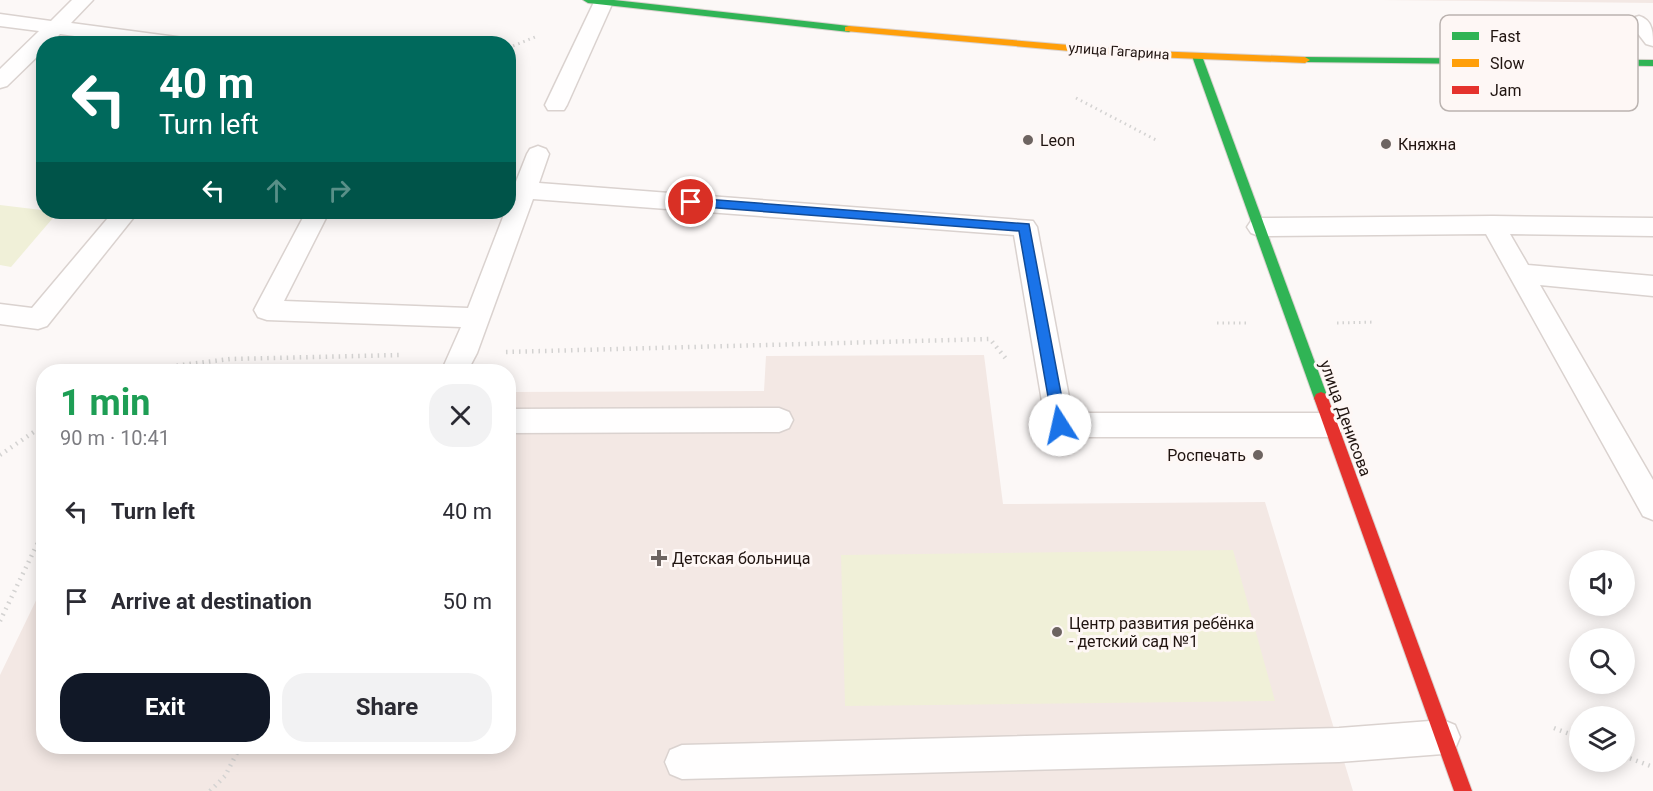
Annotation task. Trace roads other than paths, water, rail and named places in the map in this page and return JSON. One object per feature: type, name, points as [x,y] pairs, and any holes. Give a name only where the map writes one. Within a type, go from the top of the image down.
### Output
[{"type":"main road","name":"улица Гагарина","points":[[595,1],[885,34],[1197,56],[1440,60]]},
{"type":"main road","name":"улица Денисова","points":[[1197,56],[1463,791]]},
{"type":"main road","name":"улица Гагарина","points":[[1638,63],[1653,63]]},
{"type":"lane","points":[[46,36],[82,0]]},
{"type":"lane","points":[[556,105],[595,1]]},
{"type":"lane","points":[[0,20],[127,36]]},
{"type":"lane","points":[[1639,22],[1653,40]]},
{"type":"lane","points":[[0,81],[36,46]]},
{"type":"lane","points":[[516,216],[538,154]]},
{"type":"lane","points":[[526,190],[1025,227],[1060,425],[1252,427],[1331,425]]},
{"type":"lane","points":[[0,314],[38,319],[120,219]]},
{"type":"lane","points":[[313,219],[267,310],[477,318]]},
{"type":"lane","points":[[459,362],[515,219]]},
{"type":"lane","points":[[1259,227],[1493,225],[1653,227]]},
{"type":"lane","points":[[1493,225],[1653,507]]},
{"type":"lane","points":[[1521,274],[1653,286]]},
{"type":"lane","points":[[516,421],[779,420]]},
{"type":"lane","points":[[682,762],[1339,745],[1443,737]]},
{"type":"place","name":"Leon","points":[[1028,140]]},
{"type":"place","name":"Княжна","points":[[1386,144]]},
{"type":"place","name":"Роспечать","points":[[1258,455]]},
{"type":"place","name":"Детская больница","points":[[659,558]]},
{"type":"place","name":"Центр развития ребёнка - детский сад №1","points":[[1057,632]]}]
